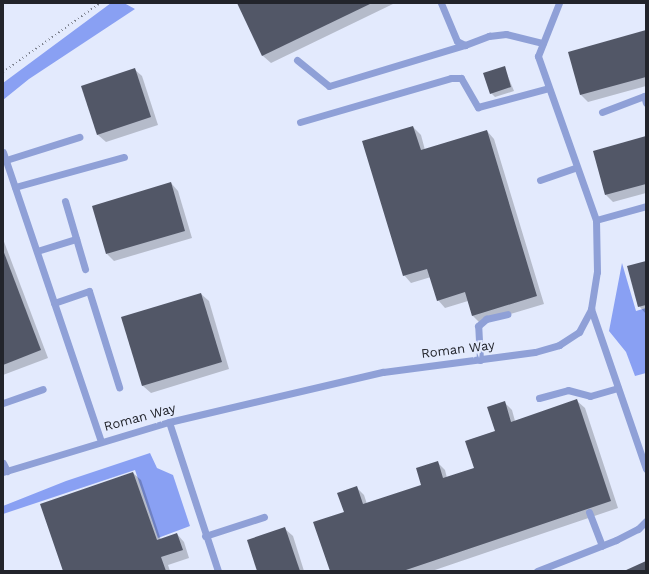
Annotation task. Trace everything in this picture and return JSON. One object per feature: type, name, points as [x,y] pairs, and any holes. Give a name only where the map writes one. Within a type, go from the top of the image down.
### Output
[{"type":"lane","points":[[441,3],[457,41],[464,45]]},
{"type":"lane","name":"Roman Way","points":[[5,472],[101,441],[169,422],[383,372],[535,352],[559,345],[579,332],[591,310],[597,272],[596,220],[538,56],[559,3]]},
{"type":"lane","points":[[297,60],[329,86],[489,36],[506,34],[543,43]]},
{"type":"lane","points":[[300,122],[451,78],[461,78],[478,107],[549,88]]},
{"type":"lane","points":[[602,112],[644,96],[646,103]]},
{"type":"lane","points":[[6,160],[79,137]]},
{"type":"lane","points":[[3,152],[101,441]]},
{"type":"lane","points":[[15,187],[124,157]]},
{"type":"lane","points":[[540,180],[577,167]]},
{"type":"lane","points":[[65,201],[85,269]]},
{"type":"lane","points":[[596,220],[646,206]]},
{"type":"lane","points":[[37,251],[76,239]]},
{"type":"lane","points":[[54,303],[89,291],[119,387]]},
{"type":"lane","points":[[591,310],[646,468]]},
{"type":"lane","points":[[480,360],[478,326],[486,319],[507,314]]},
{"type":"lane","points":[[538,398],[568,390],[590,396],[618,388]]},
{"type":"lane","points":[[3,403],[43,389]]},
{"type":"lane","points":[[169,422],[205,536],[218,571]]},
{"type":"lane","points":[[3,463],[5,472]]},
{"type":"lane","points":[[589,512],[602,546]]},
{"type":"lane","points":[[205,536],[264,517]]},
{"type":"lane","points":[[537,571],[602,546],[638,529],[646,521]]},
{"type":"path","points":[[3,72],[100,3]]},
{"type":"shaded area","points":[[111,3],[124,3],[135,9],[29,79],[3,100],[3,83]]},
{"type":"shaded area","points":[[622,263],[636,311],[646,308],[646,373],[635,376],[626,352],[609,331]]},
{"type":"shaded area","points":[[150,453],[157,468],[173,475],[190,526],[158,538],[135,470],[3,514],[3,506],[66,481]]},
{"type":"building","points":[[237,3],[372,3],[262,56]]},
{"type":"building","points":[[646,30],[646,77],[580,95],[568,52]]},
{"type":"building","points":[[505,66],[511,87],[490,94],[483,73]]},
{"type":"building","points":[[135,68],[151,117],[97,135],[81,86]]},
{"type":"building","points":[[413,126],[421,150],[487,130],[537,296],[472,316],[465,292],[437,301],[427,269],[403,276],[362,141]]},
{"type":"building","points":[[646,136],[646,184],[605,195],[593,151]]},
{"type":"building","points":[[171,182],[185,231],[106,254],[92,206]]},
{"type":"building","points":[[3,250],[41,350],[3,365]]},
{"type":"building","points":[[646,261],[646,305],[638,307],[627,266]]},
{"type":"building","points":[[201,293],[222,362],[142,386],[121,317]]},
{"type":"building","points":[[577,399],[611,501],[403,571],[330,571],[313,522],[344,512],[337,493],[357,486],[363,504],[421,485],[416,468],[438,461],[443,478],[474,468],[465,441],[495,431],[487,407],[505,401],[511,422]]},
{"type":"building","points":[[133,472],[157,540],[177,533],[183,550],[161,557],[166,571],[63,571],[40,504]]},
{"type":"building","points":[[285,527],[300,571],[257,571],[247,540]]},
{"type":"building","points":[[646,561],[646,571],[624,571]]}]
